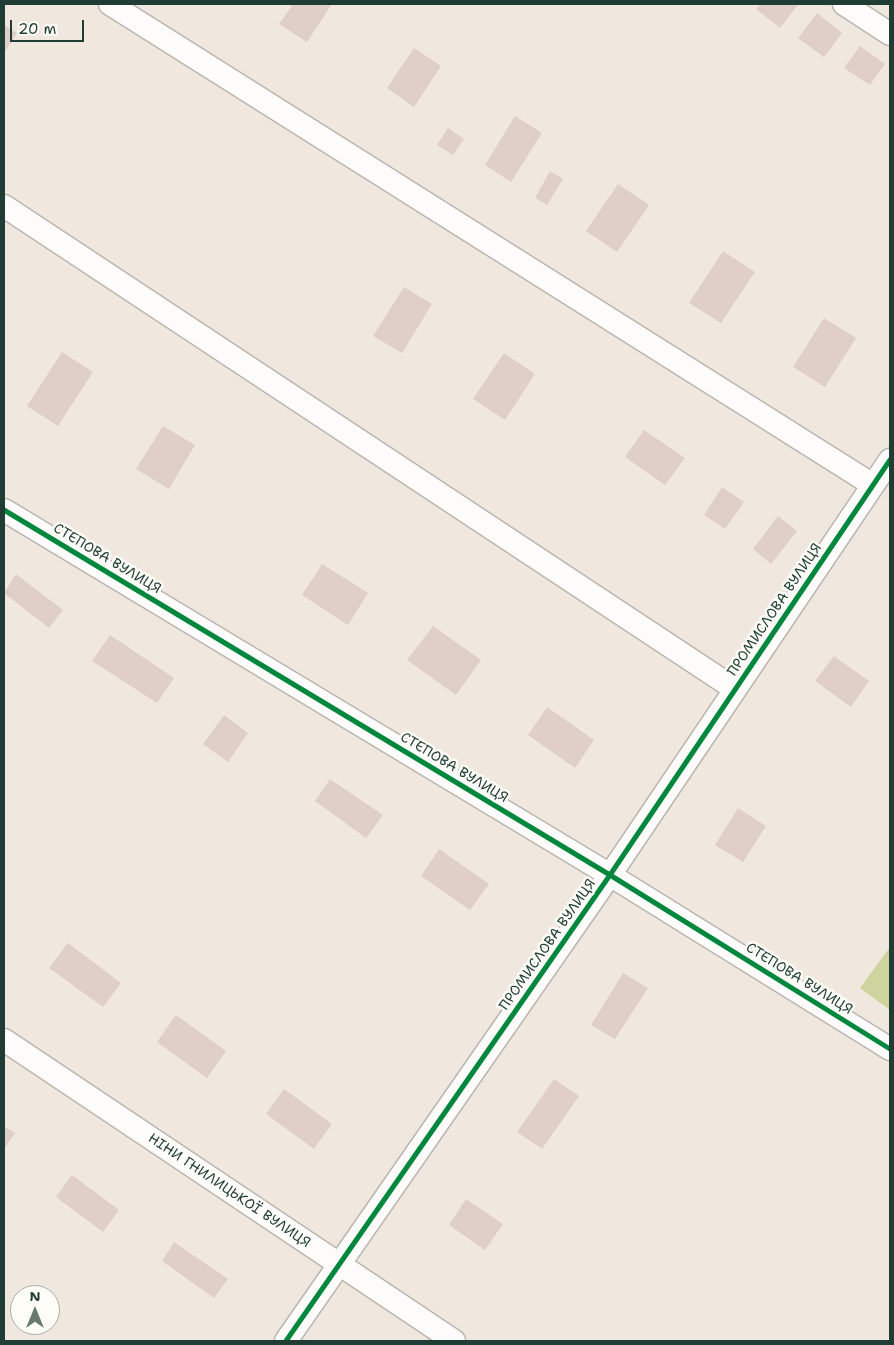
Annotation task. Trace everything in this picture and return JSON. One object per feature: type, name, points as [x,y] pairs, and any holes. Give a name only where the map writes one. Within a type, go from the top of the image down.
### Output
[{"type":"street","points":[[110,4],[873,485]]},
{"type":"street","points":[[844,4],[890,34]]},
{"type":"street","points":[[4,206],[736,689]]},
{"type":"street","name":"ПРОМИСЛОВА ВУЛИЦЯ","points":[[286,1341],[340,1266],[610,875],[890,460]]},
{"type":"street","name":"СТЕПОВА ВУЛИЦЯ","points":[[4,510],[610,875],[890,1049]]},
{"type":"street","name":"НІНИ ГНИЛИЦЬКОЇ ВУЛИЦЯ","points":[[4,1040],[454,1341]]},
{"type":"green space","points":[[890,947],[890,1010],[860,988]]},
{"type":"building","points":[[293,4],[332,4],[307,42],[279,24]]},
{"type":"building","points":[[761,4],[798,5],[780,28],[756,9]]},
{"type":"building","points":[[817,13],[842,33],[824,57],[798,38]]},
{"type":"building","points":[[4,25],[17,33],[4,53]]},
{"type":"building","points":[[860,46],[885,64],[870,85],[844,68]]},
{"type":"building","points":[[414,48],[441,66],[414,107],[387,88]]},
{"type":"building","points":[[515,116],[542,133],[511,182],[485,165]]},
{"type":"building","points":[[448,128],[464,139],[453,155],[437,145]]},
{"type":"building","points":[[550,171],[563,179],[547,205],[535,198]]},
{"type":"building","points":[[618,184],[649,205],[617,252],[586,231]]},
{"type":"building","points":[[723,251],[755,272],[721,323],[689,303]]},
{"type":"building","points":[[404,287],[432,304],[402,353],[373,336]]},
{"type":"building","points":[[824,318],[856,338],[825,387],[793,367]]},
{"type":"building","points":[[62,352],[93,372],[58,426],[27,406]]},
{"type":"building","points":[[504,353],[535,374],[505,420],[473,399]]},
{"type":"building","points":[[163,426],[195,445],[169,489],[136,469]]},
{"type":"building","points":[[644,430],[685,458],[665,485],[625,457]]},
{"type":"building","points":[[722,487],[744,502],[725,529],[704,515]]},
{"type":"building","points":[[778,516],[797,531],[771,564],[753,549]]},
{"type":"building","points":[[322,564],[368,593],[348,625],[302,595]]},
{"type":"building","points":[[16,574],[63,610],[49,628],[4,593]]},
{"type":"building","points":[[433,626],[481,660],[456,695],[407,660]]},
{"type":"building","points":[[110,635],[174,678],[157,703],[92,661]]},
{"type":"building","points":[[834,656],[869,681],[851,707],[815,681]]},
{"type":"building","points":[[547,707],[594,740],[575,768],[528,735]]},
{"type":"building","points":[[224,715],[248,733],[228,762],[203,744]]},
{"type":"building","points":[[330,779],[383,815],[366,838],[315,801]]},
{"type":"building","points":[[738,808],[766,826],[743,862],[715,845]]},
{"type":"building","points":[[439,849],[489,884],[470,910],[421,876]]},
{"type":"building","points":[[68,943],[121,983],[103,1007],[49,968]]},
{"type":"building","points":[[623,973],[648,988],[615,1039],[591,1025]]},
{"type":"building","points":[[176,1015],[226,1051],[207,1078],[157,1042]]},
{"type":"building","points":[[554,1079],[579,1096],[542,1149],[517,1132]]},
{"type":"building","points":[[284,1089],[332,1124],[314,1149],[266,1114]]},
{"type":"building","points":[[4,1126],[15,1133],[4,1149]]},
{"type":"building","points":[[72,1175],[119,1210],[103,1232],[56,1197]]},
{"type":"building","points":[[466,1199],[503,1224],[485,1250],[449,1225]]},
{"type":"building","points":[[174,1242],[228,1279],[214,1298],[162,1261]]},
{"type":"cycle path","points":[[286,1341],[610,875],[890,460]]},
{"type":"cycle path","points":[[4,510],[610,875],[890,1049]]}]
